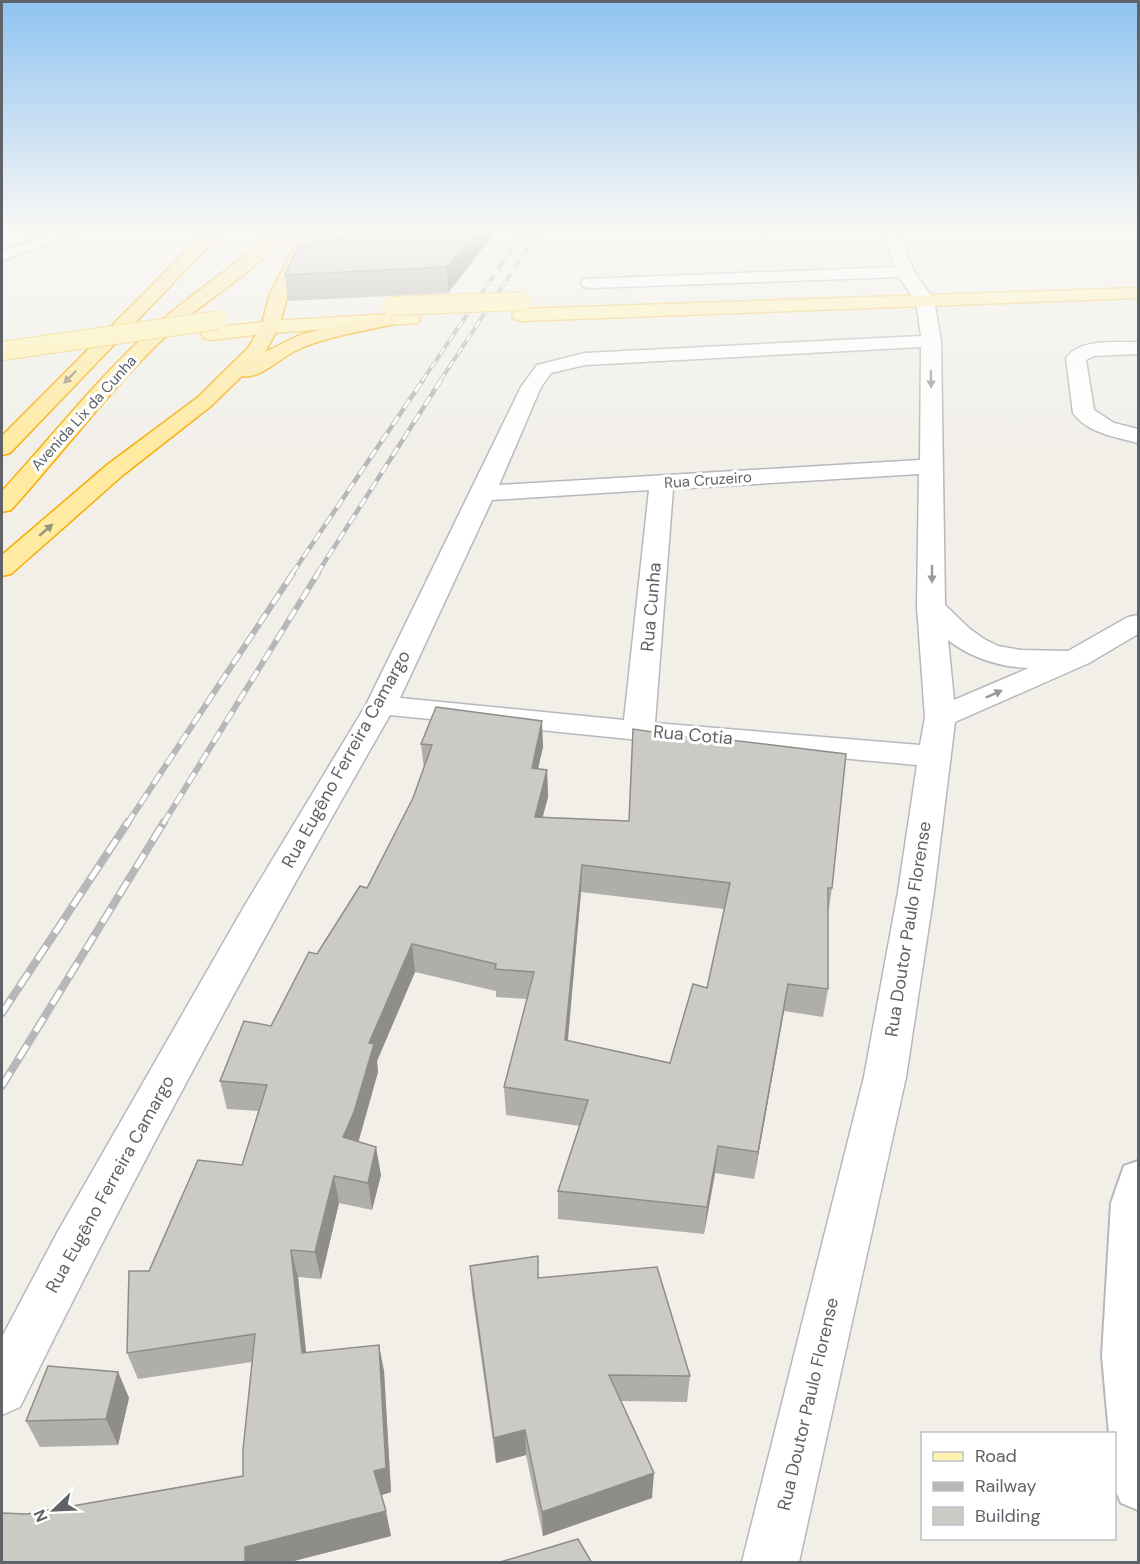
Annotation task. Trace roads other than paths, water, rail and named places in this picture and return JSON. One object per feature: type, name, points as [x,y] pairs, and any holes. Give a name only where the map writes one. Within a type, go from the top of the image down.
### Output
[{"type":"highway","name":"Avenida Lix da Cunha","points":[[2,448],[143,304]]},
{"type":"highway","name":"Avenida Lix da Cunha","points":[[2,505],[147,343],[192,304]]},
{"type":"highway","points":[[204,402],[256,351],[272,320],[276,304]]},
{"type":"highway","points":[[2,568],[116,470],[242,374],[287,347],[388,313]]},
{"type":"main road","points":[[2,351],[272,320],[597,304]]},
{"type":"main road","points":[[388,313],[411,319],[522,308]]},
{"type":"main road","points":[[2,364],[214,327]]},
{"type":"street","name":"Rua Doutor Paulo Florense","points":[[771,1563],[885,1077],[916,892],[937,737],[931,607],[933,466],[931,340],[920,304]]},
{"type":"street","name":"Rua Eugêno Ferreira Camargo","points":[[2,1389],[74,1248],[223,978],[381,705],[483,493],[531,387],[544,369],[585,359],[931,340]]},
{"type":"street","points":[[1138,348],[1090,350],[1076,358],[1084,413],[1106,428],[1138,436]]},
{"type":"street","name":"Rua Cruzeiro","points":[[483,493],[933,466]]},
{"type":"street","name":"Rua Cunha","points":[[639,731],[662,483]]},
{"type":"street","points":[[931,607],[949,628],[964,640],[1002,657],[1020,660],[1079,657]]},
{"type":"street","points":[[937,737],[1138,623]]},
{"type":"street","name":"Rua Cotia","points":[[381,705],[639,731],[937,737]]},
{"type":"lane","points":[[1138,1178],[1131,1203],[1124,1356],[1138,1486]]},
{"type":"railway","points":[[422,381],[474,304]]},
{"type":"railway","points":[[440,381],[491,304]]},
{"type":"railway","points":[[292,574],[423,380]]},
{"type":"railway","points":[[317,574],[441,380]]},
{"type":"railway","points":[[127,824],[293,573]]},
{"type":"railway","points":[[163,824],[318,573]]},
{"type":"railway","points":[[2,1013],[128,822]]},
{"type":"railway","points":[[2,1086],[164,822]]}]
